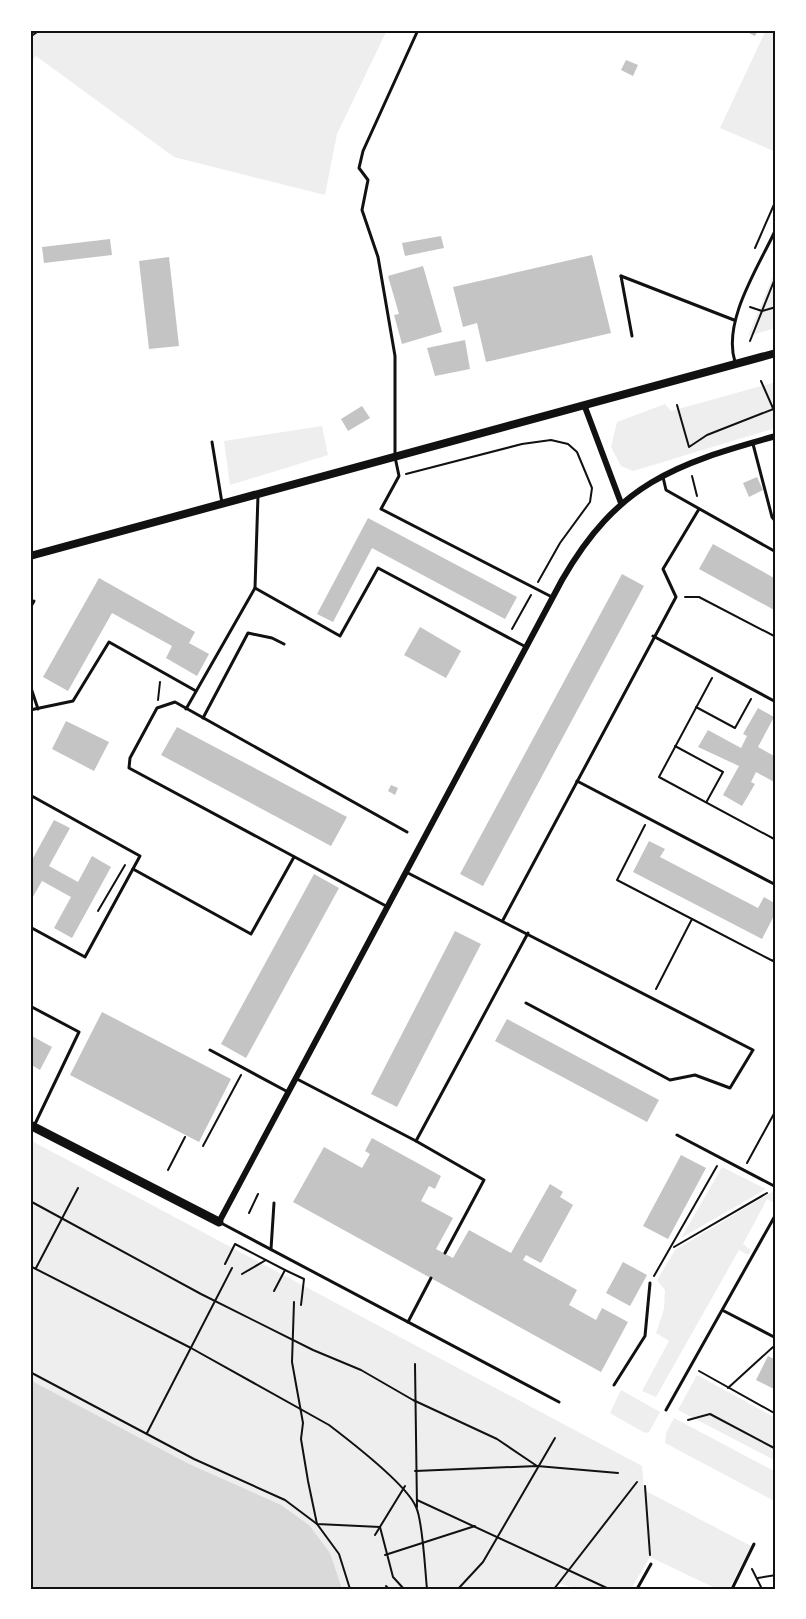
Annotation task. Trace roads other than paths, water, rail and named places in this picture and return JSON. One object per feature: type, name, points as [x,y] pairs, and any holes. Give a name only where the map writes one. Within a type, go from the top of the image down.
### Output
[{"type":"main road","points":[[32,1126],[219,1222]]},
{"type":"street","points":[[30,556],[776,353]]},
{"type":"street","points":[[585,406],[621,502]]},
{"type":"street","points":[[219,1222],[552,598],[589,537],[621,502],[662,475],[691,461],[776,436]]},
{"type":"lane","points":[[418,30],[363,151],[359,168],[368,180],[362,210],[378,257],[395,356],[395,458],[399,476],[381,509],[552,598]]},
{"type":"lane","points":[[736,364],[730,346],[734,320],[776,229]]},
{"type":"lane","points":[[632,336],[621,276],[734,320]]},
{"type":"lane","points":[[212,442],[222,504]]},
{"type":"lane","points":[[752,442],[772,517],[776,522]]},
{"type":"lane","points":[[662,475],[666,490],[776,552]]},
{"type":"lane","points":[[186,709],[255,588],[258,494]]},
{"type":"lane","points":[[503,921],[653,636],[676,597],[663,569],[699,509]]},
{"type":"lane","points":[[255,588],[340,636],[378,568],[526,647]]},
{"type":"lane","points":[[30,608],[34,601]]},
{"type":"lane","points":[[203,718],[248,633],[272,638],[284,644]]},
{"type":"lane","points":[[653,636],[776,702]]},
{"type":"lane","points":[[30,710],[73,701],[109,642],[196,691]]},
{"type":"lane","points":[[30,685],[38,709]]},
{"type":"lane","points":[[387,907],[129,768],[130,758],[158,708],[175,702],[407,832]]},
{"type":"lane","points":[[577,781],[776,885]]},
{"type":"lane","points":[[30,795],[140,856],[85,957],[30,927]]},
{"type":"lane","points":[[133,869],[250,934],[294,856]]},
{"type":"lane","points":[[406,872],[753,1050],[730,1088],[695,1075],[670,1080],[526,1003]]},
{"type":"lane","points":[[416,1141],[528,933]]},
{"type":"lane","points":[[30,1006],[79,1032],[32,1126]]},
{"type":"lane","points":[[210,1050],[288,1093]]},
{"type":"lane","points":[[296,1078],[416,1141],[484,1180],[445,1253]]},
{"type":"lane","points":[[677,1135],[776,1187]]},
{"type":"lane","points":[[271,1249],[274,1203]]},
{"type":"lane","points":[[666,1410],[724,1311],[776,1214]]},
{"type":"lane","points":[[219,1222],[559,1402]]},
{"type":"lane","points":[[408,1322],[431,1278]]},
{"type":"lane","points":[[614,1385],[645,1335],[650,1282]]},
{"type":"lane","points":[[724,1311],[776,1338]]},
{"type":"lane","points":[[732,1589],[753,1544]]},
{"type":"lane","points":[[637,1589],[651,1564]]}]
